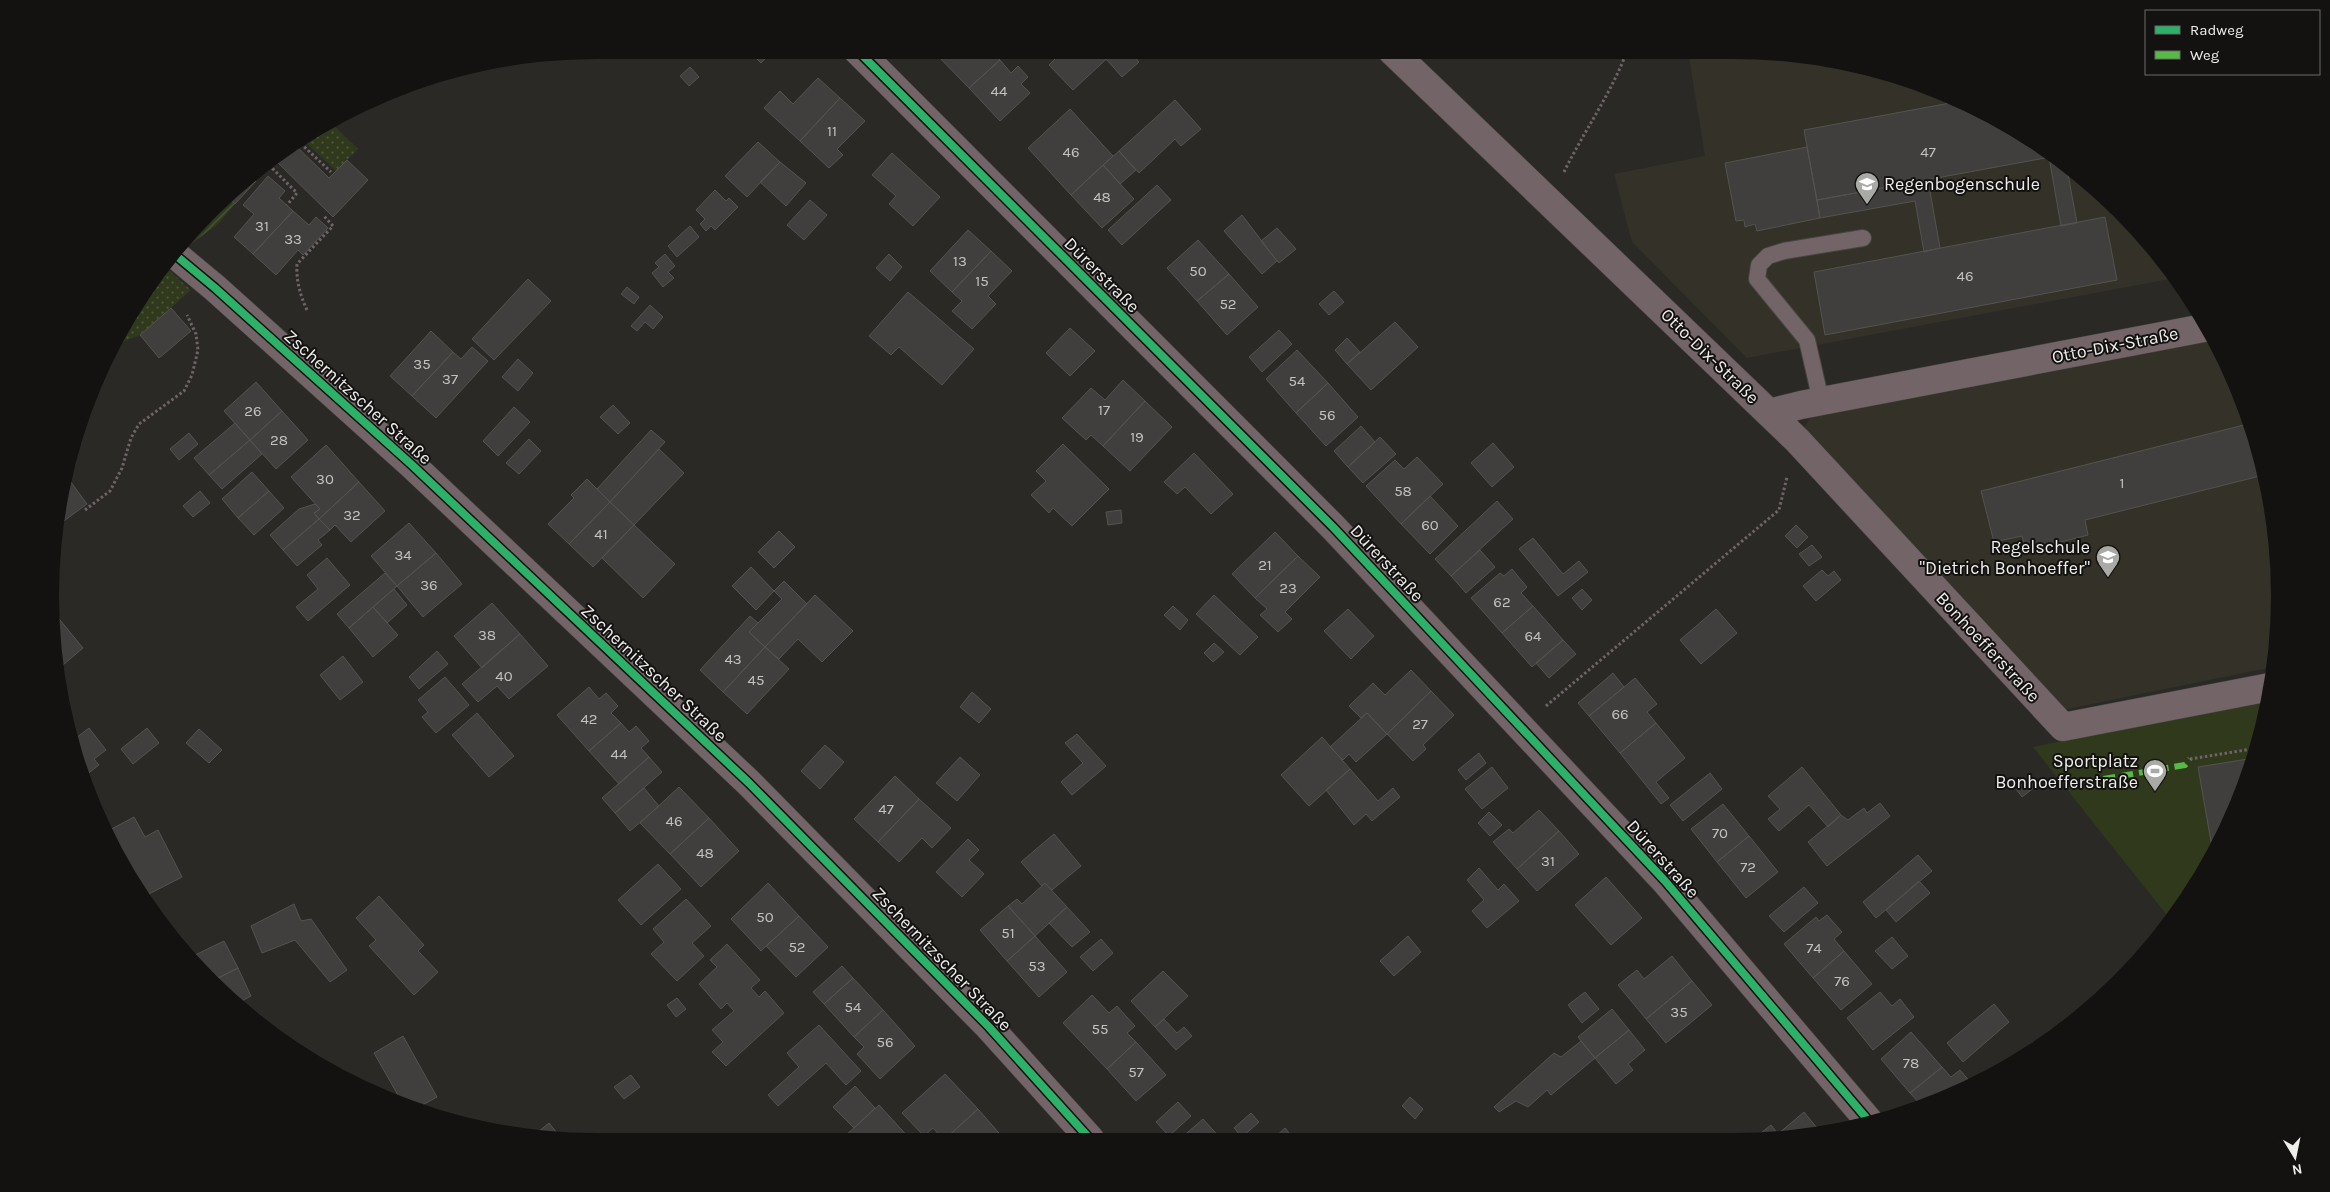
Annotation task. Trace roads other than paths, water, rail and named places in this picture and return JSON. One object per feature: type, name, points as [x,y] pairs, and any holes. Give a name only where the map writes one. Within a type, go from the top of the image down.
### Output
[{"type":"street","name":"Dürerstraße","points":[[866,59],[1333,527],[1665,882],[1865,1117]]},
{"type":"street","name":"Otto-Dix-Straße","points":[[1400,59],[1769,413],[1821,401],[2200,329]]},
{"type":"street","name":"Zschernitzscher Straße","points":[[179,258],[412,465],[749,783],[989,1027],[1085,1133]]},
{"type":"street","name":"Bonhoefferstraße","points":[[1769,413],[1797,440],[2063,728],[2263,688]]},
{"type":"lane","points":[[1821,401],[1807,340],[1757,279],[1759,265],[1768,256],[1784,251],[1863,238]]},
{"type":"place","name":"Regenbogenschule","points":[[1867,205]]},
{"type":"place","name":"Regelschule \"Dietrich Bonhoeffer\"","points":[[2108,578]]},
{"type":"place","name":"Sportplatz Bonhoefferstraße","points":[[2155,792]]}]
